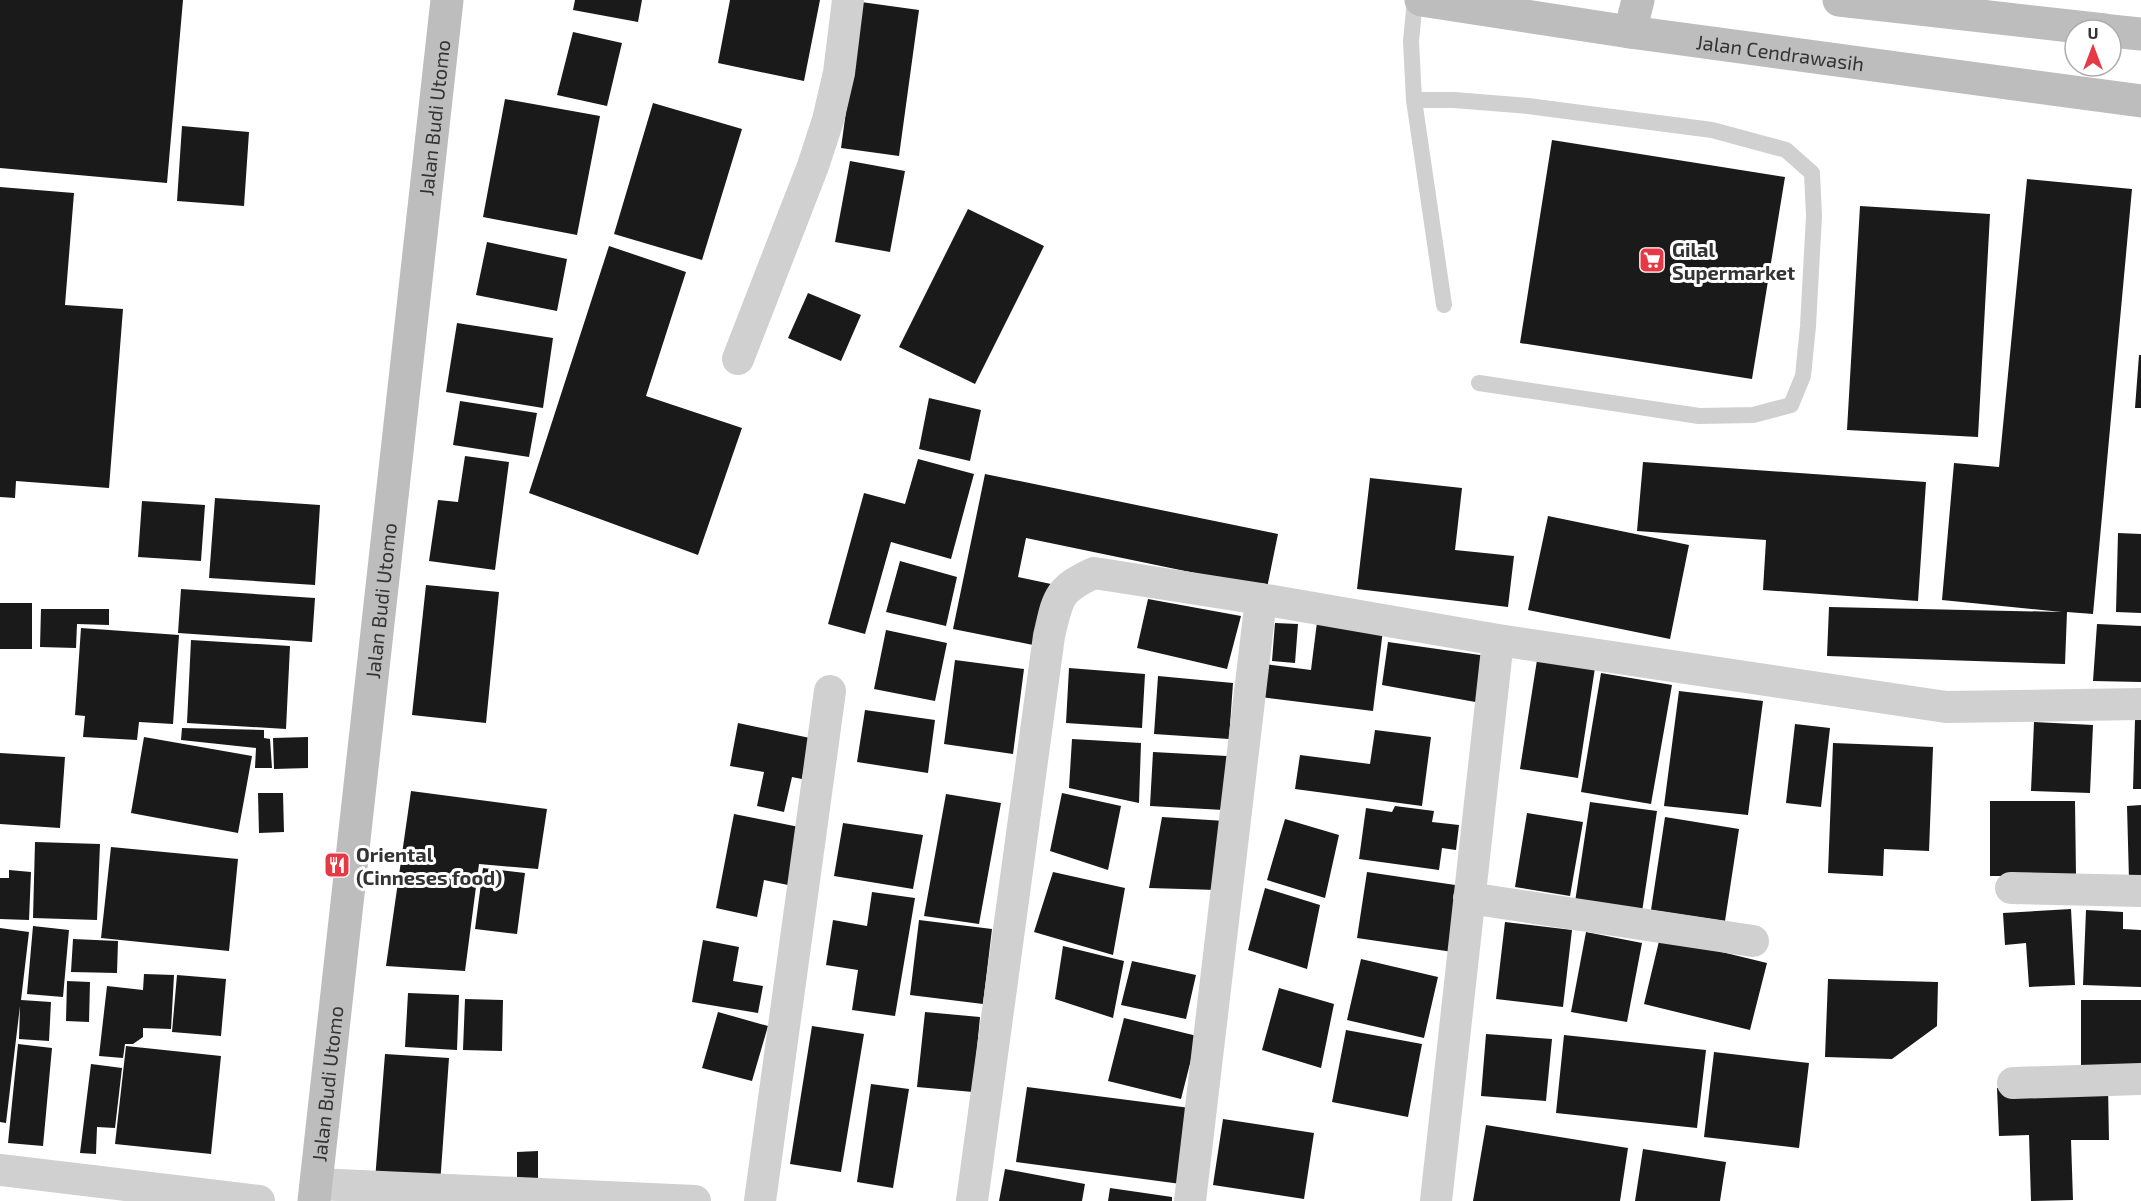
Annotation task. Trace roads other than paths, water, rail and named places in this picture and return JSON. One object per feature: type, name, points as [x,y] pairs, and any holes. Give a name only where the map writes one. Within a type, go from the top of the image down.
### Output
[{"type":"street","name":"Jalan Budi Utomo","points":[[315,1193],[447,0]]},
{"type":"street","points":[[738,358],[813,165],[828,120],[839,73],[848,0]]},
{"type":"street","name":"Jalan Cendrawasih","points":[[1421,0],[1630,32],[2141,101]]},
{"type":"street","points":[[1630,32],[1638,0]]},
{"type":"street","points":[[1839,0],[2063,25]]},
{"type":"street","points":[[2123,32],[2141,34]]},
{"type":"street","points":[[972,1201],[1047,648],[1056,603],[1069,585],[1094,573],[1498,640],[1946,707],[2141,704]]},
{"type":"street","points":[[1190,1201],[1261,599]]},
{"type":"street","points":[[1436,1201],[1498,640]]},
{"type":"street","points":[[760,1201],[830,691]]},
{"type":"street","points":[[2012,888],[2141,891]]},
{"type":"street","points":[[1469,898],[1753,941]]},
{"type":"street","points":[[2013,1083],[2141,1079]]},
{"type":"street","points":[[0,1170],[259,1201]]},
{"type":"street","points":[[315,1193],[695,1201]]},
{"type":"lane","points":[[1415,0],[1411,41],[1414,100],[1444,305]]},
{"type":"lane","points":[[1414,100],[1454,100],[1528,106],[1712,130],[1786,150],[1812,173],[1814,216],[1806,346],[1803,376],[1791,405],[1753,415],[1699,416],[1479,383]]},
{"type":"place","name":"Gilal Supermarket","points":[[1652,260]]},
{"type":"place","name":"Oriental (Cinneses food)","points":[[337,865]]}]
